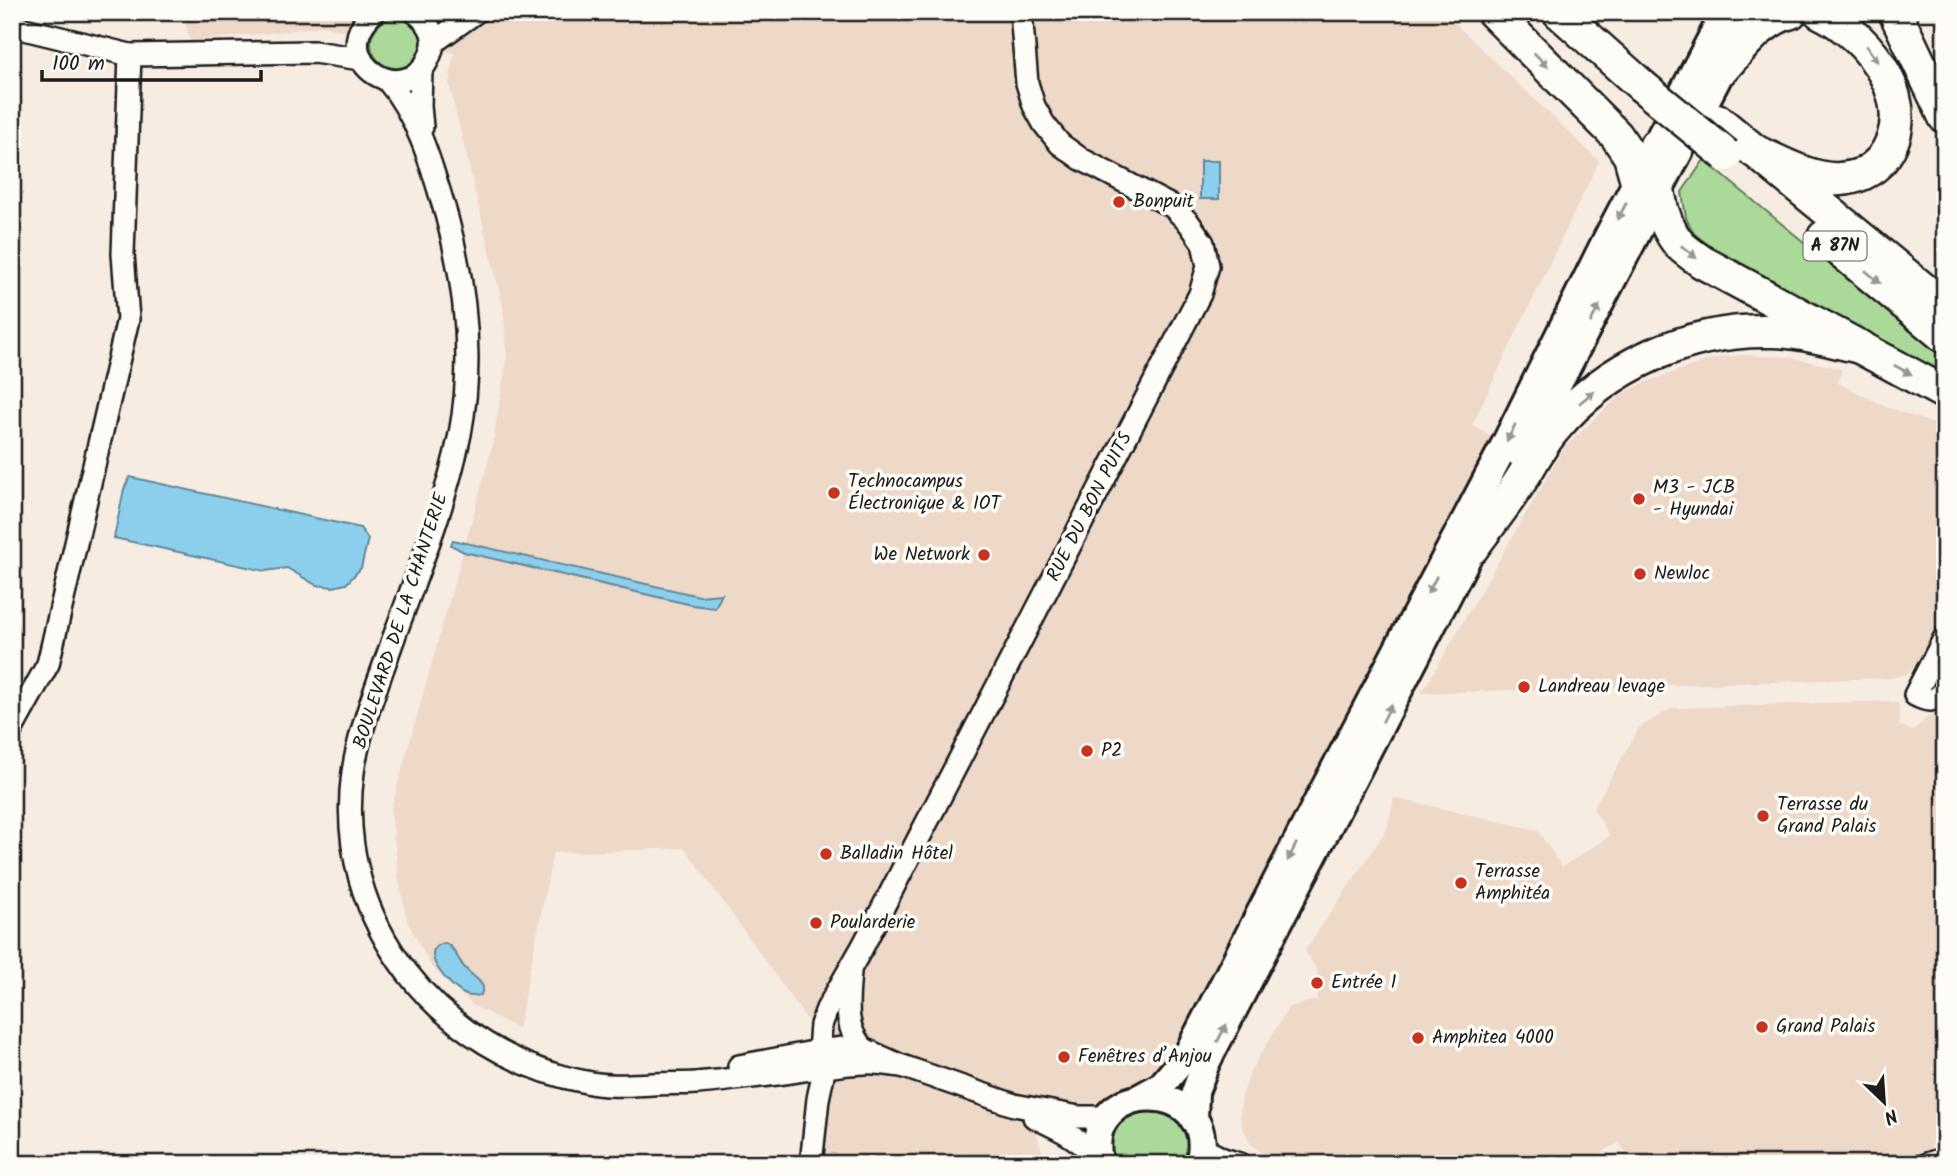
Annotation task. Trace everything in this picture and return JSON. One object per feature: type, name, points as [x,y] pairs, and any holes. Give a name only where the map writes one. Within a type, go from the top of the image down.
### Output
[{"type":"highway","points":[[1493,12],[1616,135],[1680,245],[1702,262],[1945,393]]},
{"type":"highway","name":"A 87N","points":[[1559,12],[1647,76],[1945,307]]},
{"type":"highway","name":"A 87N","points":[[1590,12],[1647,76]]},
{"type":"highway","points":[[1723,68],[1758,29],[1777,16],[1791,12]]},
{"type":"highway","points":[[1739,147],[1806,173],[1840,179],[1859,176],[1876,166],[1888,151],[1895,133],[1897,116],[1885,74],[1870,49],[1858,37],[1839,21],[1820,12]]},
{"type":"highway","points":[[1896,16],[1945,117]]},
{"type":"highway","points":[[1648,187],[1656,145]]},
{"type":"highway","name":"A 87N","points":[[1739,147],[1945,337]]},
{"type":"highway","points":[[1472,548],[1521,481],[1553,430],[1573,408],[1597,388],[1649,356],[1705,337],[1773,331],[1861,347]]},
{"type":"main road","points":[[1656,145],[1725,12]]},
{"type":"main road","points":[[1194,1120],[1195,1092],[1206,1063],[1503,448],[1648,187],[1723,68],[1752,12]]},
{"type":"main road","points":[[1100,1164],[1098,1140],[1108,1117],[1123,1104],[1161,1086],[1187,1055],[1472,548],[1648,187]]},
{"type":"main road","points":[[1141,1097],[1158,1096],[1183,1108],[1194,1120],[1200,1133],[1200,1156]]},
{"type":"street","points":[[434,42],[476,12]]},
{"type":"street","name":"RUE DU BON PUITS","points":[[811,1164],[821,1025],[827,1009],[850,971],[1194,306],[1208,266],[1203,243],[1189,223],[1172,207],[1081,159],[1060,144],[1044,124],[1034,106],[1027,83],[1021,12]]},
{"type":"street","points":[[387,80],[399,81],[411,77],[428,61],[434,42],[424,14]]},
{"type":"street","points":[[12,26],[130,55],[314,52],[364,29]]},
{"type":"street","name":"BOULEVARD DE LA CHANTERIE","points":[[364,29],[367,69],[387,80],[403,99],[426,148]]},
{"type":"street","points":[[12,729],[48,664],[128,320],[123,254],[130,55]]},
{"type":"street","name":"BOULEVARD DE LA CHANTERIE","points":[[421,70],[420,106],[426,148],[461,276],[467,337],[467,370],[460,435],[446,487],[372,702],[351,787],[354,853],[362,888],[383,935],[405,972],[426,997],[472,1036],[530,1067],[586,1083],[624,1086],[653,1084],[820,1060],[902,1066]]},
{"type":"street","points":[[1945,637],[1915,695],[1927,702],[1934,700],[1945,689]]},
{"type":"street","points":[[850,971],[848,1012],[854,1040],[864,1049]]},
{"type":"street","name":"BOULEVARD DE LA CHANTERIE","points":[[820,1060],[844,1048],[864,1049],[902,1066],[1014,1105]]},
{"type":"street","points":[[1014,1105],[1079,1117],[1108,1117]]},
{"type":"street","points":[[1014,1105],[1074,1136],[1100,1164]]},
{"type":"street","points":[[1200,1156],[1240,1164]]},
{"type":"street","points":[[1927,1164],[1945,1158]]},
{"type":"shaded area","points":[[183,12],[1443,12],[1599,161],[1472,425],[1495,439],[1168,1058],[1147,1077],[1091,1105],[1060,1104],[1024,1096],[1046,1164],[821,1164],[828,1116],[830,1052],[685,848],[553,853],[518,1029],[473,1005],[431,966],[407,921],[398,876],[391,809],[492,448],[507,357],[503,306],[449,84],[454,53],[321,26],[190,41]]},
{"type":"shaded area","points":[[1740,355],[1789,357],[1842,369],[1838,383],[1889,408],[1945,428],[1945,611],[1918,665],[1906,674],[1889,678],[1422,693],[1564,448],[1619,396],[1641,384],[1711,359]]},
{"type":"shaded area","points":[[1889,701],[1899,704],[1899,725],[1913,731],[1945,701],[1945,1130],[1934,1133],[1930,1151],[1888,1164],[1702,1164],[1697,1156],[1684,1164],[1626,1152],[1619,1142],[1584,1164],[1292,1164],[1266,1156],[1251,1144],[1240,1116],[1242,1096],[1251,1070],[1289,1007],[1317,1000],[1317,970],[1305,951],[1387,829],[1394,798],[1537,830],[1562,867],[1610,836],[1593,809],[1639,728],[1672,708]]},
{"type":"green space","points":[[396,18],[414,25],[421,43],[414,61],[396,68],[378,61],[371,43],[378,25]]},
{"type":"green space","points":[[1704,160],[1945,358],[1945,376],[1744,269],[1694,234],[1686,218],[1682,192]]},
{"type":"green space","points":[[1153,1104],[1186,1123],[1190,1164],[1110,1164],[1107,1156],[1115,1122]]},
{"type":"water","points":[[1200,161],[1219,161],[1219,199],[1200,199]]},
{"type":"water","points":[[130,477],[360,528],[368,539],[361,568],[346,584],[333,587],[316,585],[287,568],[265,571],[114,538],[124,489]]},
{"type":"water","points":[[453,540],[699,596],[722,594],[715,608],[692,605],[464,552],[451,545]]},
{"type":"water","points":[[445,943],[482,984],[481,995],[464,994],[444,977],[433,953],[436,947]]},
{"type":"place","name":"Bonpuit","points":[[1119,202]]},
{"type":"place","name":"Technocampus Électronique & IOT","points":[[834,493]]},
{"type":"place","name":"M3 - JCB - Hyundai","points":[[1639,499]]},
{"type":"place","name":"We Network","points":[[984,555]]},
{"type":"place","name":"Newloc","points":[[1640,574]]},
{"type":"place","name":"Landreau levage","points":[[1524,687]]},
{"type":"place","name":"P2","points":[[1087,751]]},
{"type":"place","name":"Terrasse du Grand Palais","points":[[1763,816]]},
{"type":"place","name":"Balladin Hôtel","points":[[826,854]]},
{"type":"place","name":"Terrasse Amphitéa","points":[[1461,883]]},
{"type":"place","name":"Poularderie","points":[[816,923]]},
{"type":"place","name":"Entrée 1","points":[[1317,983]]},
{"type":"place","name":"Grand Palais","points":[[1762,1027]]},
{"type":"place","name":"Amphitea 4000","points":[[1418,1038]]},
{"type":"place","name":"Fenêtres d’Anjou","points":[[1064,1057]]}]
